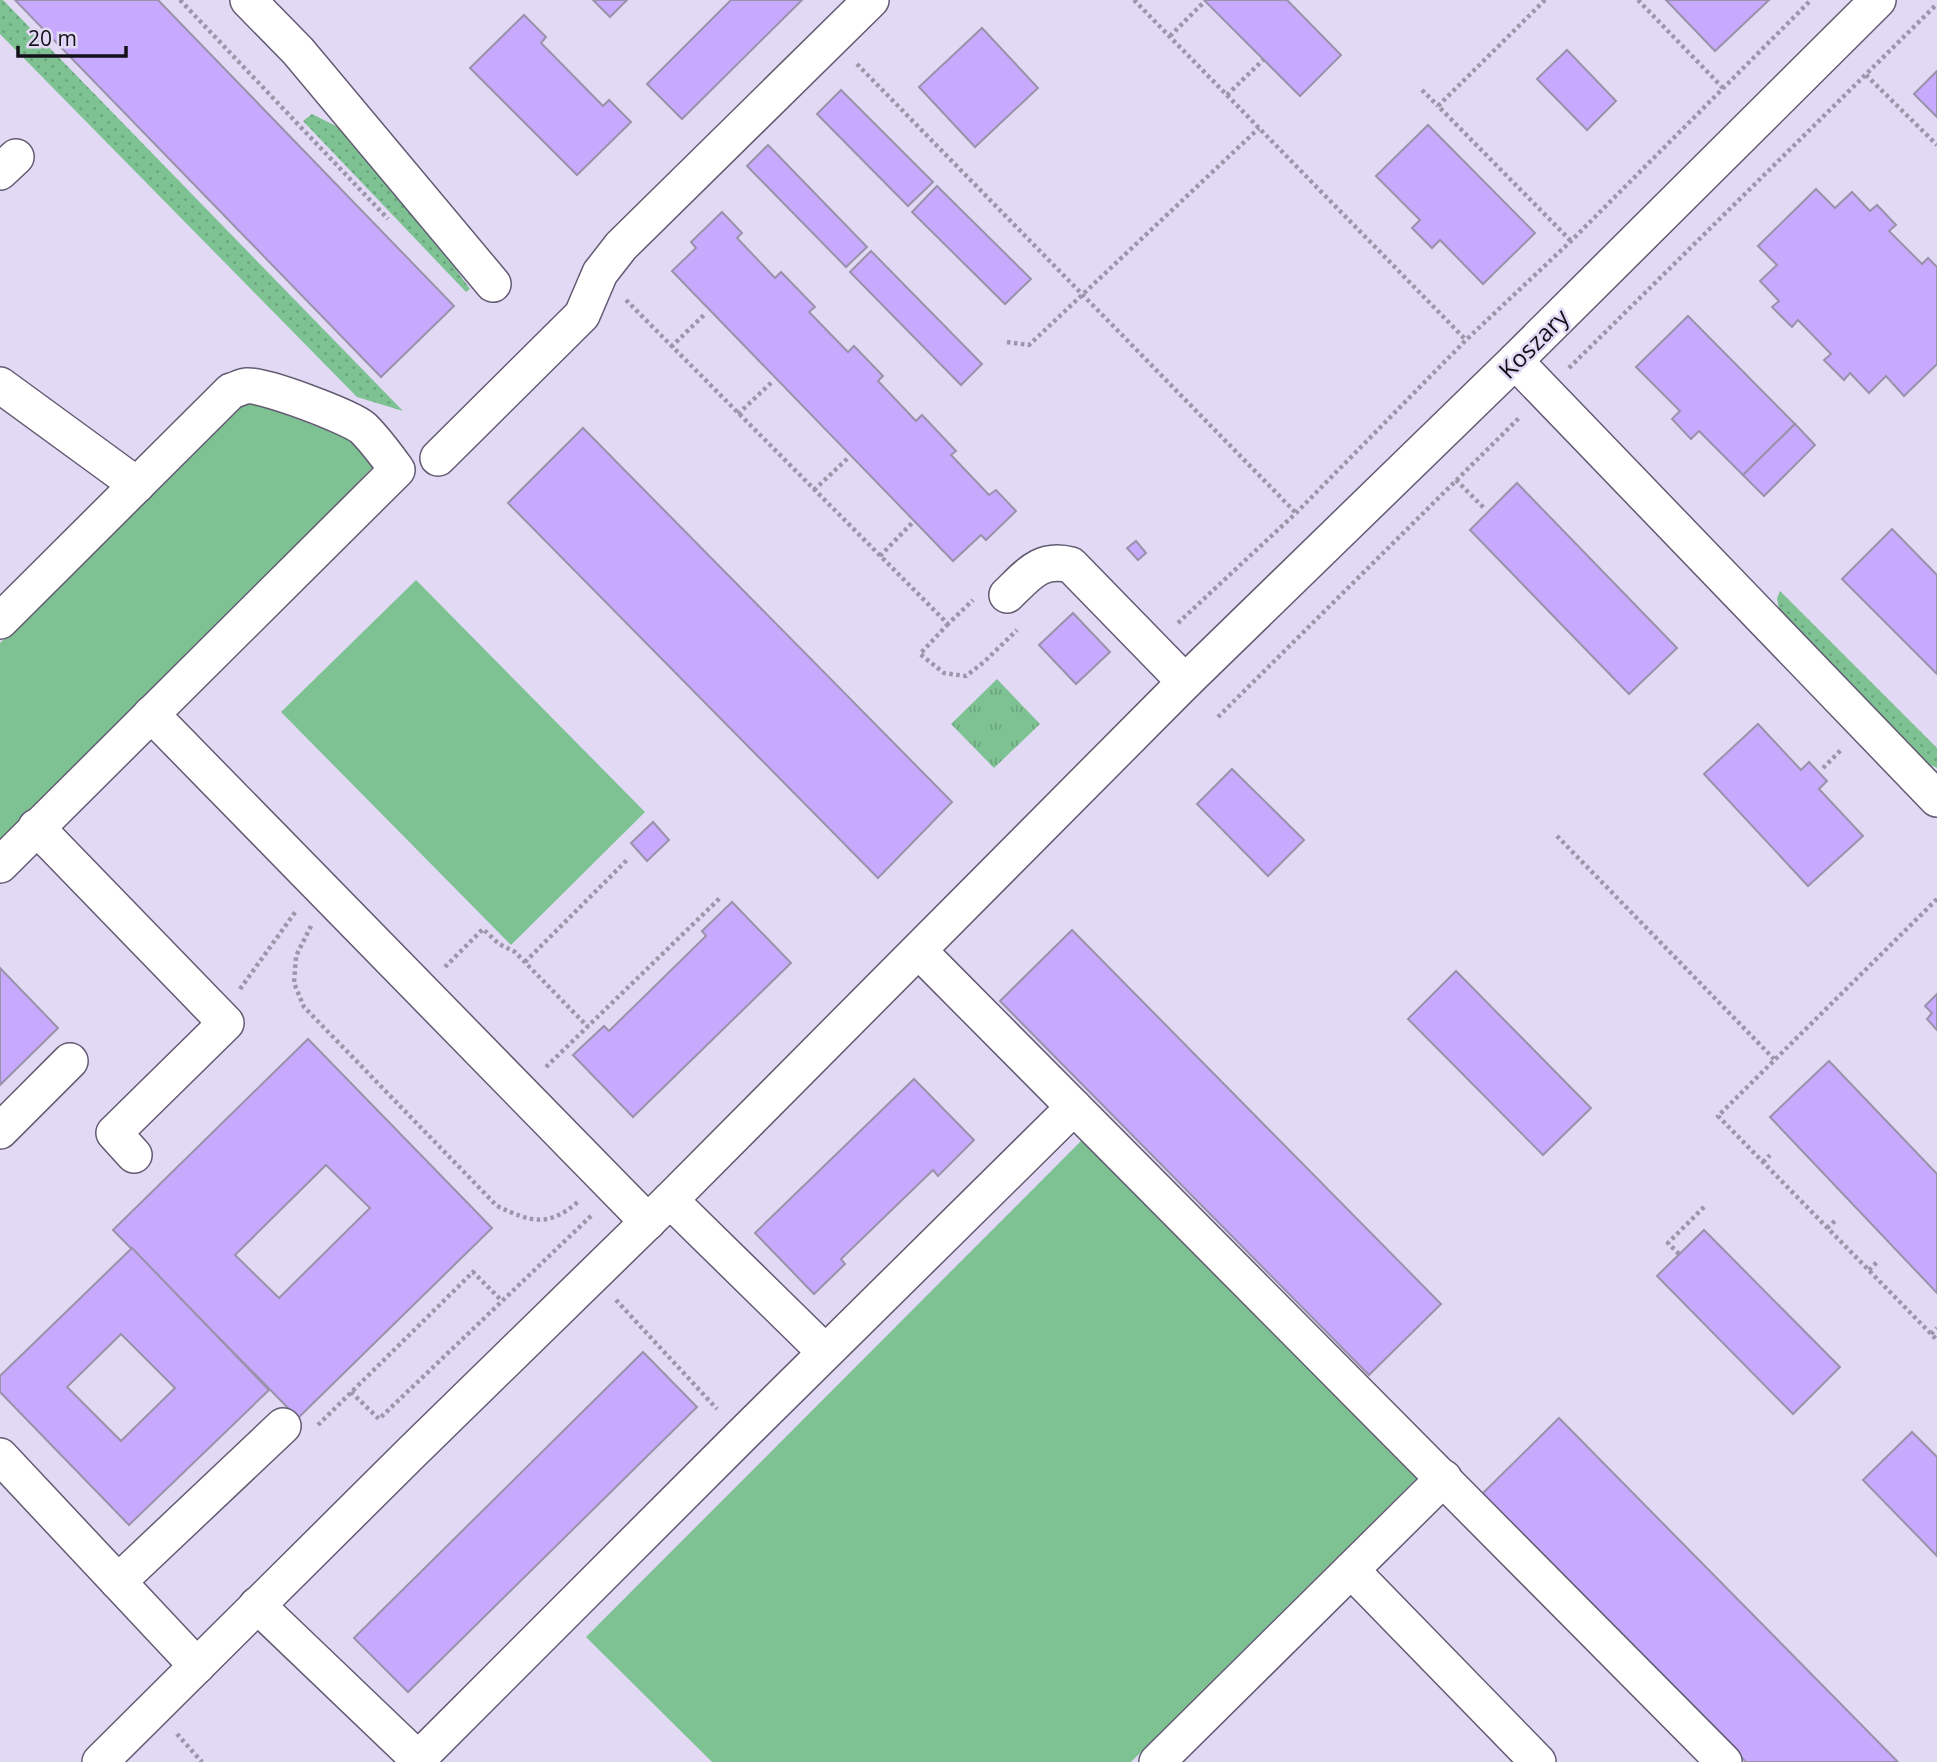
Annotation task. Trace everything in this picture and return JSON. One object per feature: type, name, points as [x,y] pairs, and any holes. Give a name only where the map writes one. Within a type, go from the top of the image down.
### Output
[{"type":"street","points":[[248,0],[298,51],[493,284]]},
{"type":"street","points":[[438,458],[582,316],[600,273],[621,246],[871,0]]},
{"type":"street","name":"Koszary","points":[[100,1762],[659,1211],[1185,682],[1515,361],[1869,3]]},
{"type":"street","points":[[1515,361],[1937,799]]},
{"type":"street","points":[[0,385],[137,485]]},
{"type":"street","points":[[0,621],[231,391],[247,386],[263,388],[342,415],[361,427],[378,444],[397,470],[0,865]]},
{"type":"street","points":[[1002,605],[1029,574],[1044,563],[1059,562],[1071,565],[1185,682]]},
{"type":"street","points":[[151,714],[521,1092],[601,1193],[659,1211],[825,1352]]},
{"type":"street","points":[[37,827],[226,1023],[114,1133],[134,1155]]},
{"type":"street","points":[[919,951],[1724,1762]]},
{"type":"street","points":[[0,1132],[70,1061]]},
{"type":"street","points":[[257,1605],[418,1759],[1074,1107]]},
{"type":"street","points":[[118,1582],[283,1426]]},
{"type":"street","points":[[0,1456],[197,1666]]},
{"type":"street","points":[[1157,1762],[1444,1478]]},
{"type":"street","points":[[1351,1570],[1538,1762]]},
{"type":"path","points":[[180,0],[388,219]]},
{"type":"path","points":[[1134,0],[1466,340]]},
{"type":"path","points":[[1438,106],[1545,0]]},
{"type":"path","points":[[1638,0],[1723,88]]},
{"type":"path","points":[[1153,648],[1296,513],[1466,340],[1571,241],[1811,0]]},
{"type":"path","points":[[1170,36],[1205,1]]},
{"type":"path","points":[[1218,716],[1937,5]]},
{"type":"path","points":[[832,38],[1296,513]]},
{"type":"path","points":[[1227,95],[1264,60]]},
{"type":"path","points":[[1866,75],[1937,145]]},
{"type":"path","points":[[1422,90],[1571,241]]},
{"type":"path","points":[[1007,342],[1029,345],[1259,128]]},
{"type":"path","points":[[600,273],[948,624]]},
{"type":"path","points":[[671,347],[706,313]]},
{"type":"path","points":[[738,414],[772,382]]},
{"type":"path","points":[[814,490],[848,458]]},
{"type":"path","points":[[1456,480],[1485,509]]},
{"type":"path","points":[[880,555],[914,521]]},
{"type":"path","points":[[1002,605],[984,662],[966,676],[944,673],[920,654],[948,624],[1002,605]]},
{"type":"path","points":[[1823,768],[1843,748]]},
{"type":"path","points":[[1557,836],[1774,1059]]},
{"type":"path","points":[[525,962],[629,858]]},
{"type":"path","points":[[220,1017],[324,889]]},
{"type":"path","points":[[324,889],[296,956],[294,983],[304,1007],[497,1206],[524,1219],[552,1219],[601,1193]]},
{"type":"path","points":[[521,1092],[721,897]]},
{"type":"path","points":[[1937,899],[1718,1116],[1937,1340]]},
{"type":"path","points":[[421,990],[483,929],[499,944],[515,952],[588,1027]]},
{"type":"path","points":[[1763,1162],[1770,1155]]},
{"type":"path","points":[[351,1392],[379,1419],[502,1301],[601,1193]]},
{"type":"path","points":[[1679,1254],[1668,1242],[1705,1206]]},
{"type":"path","points":[[1827,1228],[1837,1219]]},
{"type":"path","points":[[1869,1270],[1877,1262]]},
{"type":"path","points":[[283,1426],[316,1427],[473,1272],[502,1301]]},
{"type":"path","points":[[593,1275],[742,1435]]},
{"type":"path","points":[[1931,1334],[1937,1328]]},
{"type":"green space","points":[[0,0],[3,0],[403,411],[357,397],[0,34]]},
{"type":"green space","points":[[312,114],[340,128],[413,214],[470,289],[466,292],[303,121]]},
{"type":"green space","points":[[246,399],[369,447],[372,468],[0,847],[0,643]]},
{"type":"green space","points":[[416,580],[645,812],[511,945],[281,712]]},
{"type":"green space","points":[[1780,591],[1937,748],[1937,768],[1926,763],[1779,610],[1777,598]]},
{"type":"green space","points":[[997,679],[1040,724],[994,768],[951,724]]},
{"type":"green space","points":[[1083,1139],[1417,1478],[1131,1762],[712,1762],[586,1637]]},
{"type":"building","points":[[15,0],[158,0],[454,306],[381,377]]},
{"type":"building","points":[[593,0],[627,0],[610,17]]},
{"type":"building","points":[[731,0],[802,0],[682,119],[647,84]]},
{"type":"building","points":[[1204,0],[1287,0],[1341,55],[1300,96]]},
{"type":"building","points":[[1666,0],[1769,0],[1715,51]]},
{"type":"building","points":[[524,15],[546,37],[541,43],[603,106],[609,100],[631,122],[577,175],[470,68]]},
{"type":"building","points":[[982,28],[1038,88],[975,147],[919,87]]},
{"type":"building","points":[[1567,50],[1616,101],[1587,130],[1537,79]]},
{"type":"building","points":[[1937,71],[1937,117],[1914,94]]},
{"type":"building","points":[[841,90],[933,182],[908,206],[817,114]]},
{"type":"building","points":[[1428,125],[1535,233],[1483,284],[1440,240],[1432,248],[1412,228],[1420,220],[1376,176]]},
{"type":"building","points":[[768,145],[867,247],[846,267],[747,166]]},
{"type":"building","points":[[937,186],[1031,279],[1005,304],[912,212]]},
{"type":"building","points":[[1816,189],[1835,208],[1852,192],[1870,211],[1877,205],[1896,225],[1889,231],[1922,264],[1928,258],[1937,267],[1937,364],[1904,396],[1886,376],[1869,393],[1850,373],[1844,380],[1824,360],[1831,354],[1798,320],[1792,327],[1772,307],[1779,301],[1760,281],[1777,265],[1758,246]]},
{"type":"building","points":[[722,212],[742,233],[737,238],[775,278],[781,272],[815,307],[809,312],[848,352],[854,346],[883,376],[878,381],[916,421],[922,415],[956,451],[951,455],[989,495],[996,490],[1016,511],[986,540],[981,535],[953,561],[672,271],[696,248],[691,242]]},
{"type":"building","points":[[871,251],[982,364],[961,385],[850,272]]},
{"type":"building","points":[[1688,316],[1795,424],[1743,475],[1699,431],[1691,439],[1672,419],[1680,411],[1636,367]]},
{"type":"building","points":[[1795,424],[1815,445],[1764,496],[1743,475]]},
{"type":"building","points":[[583,428],[952,802],[878,878],[508,503]]},
{"type":"building","points":[[1517,483],[1677,648],[1629,694],[1470,530]]},
{"type":"building","points":[[1892,529],[1937,575],[1937,674],[1842,579]]},
{"type":"building","points":[[1136,541],[1146,553],[1138,560],[1127,548]]},
{"type":"building","points":[[1073,613],[1110,652],[1076,684],[1039,645]]},
{"type":"building","points":[[1758,724],[1801,770],[1809,762],[1827,781],[1819,789],[1863,836],[1808,886],[1704,774]]},
{"type":"building","points":[[1232,769],[1304,840],[1268,876],[1197,804]]},
{"type":"building","points":[[653,822],[669,840],[647,861],[631,843]]},
{"type":"building","points":[[732,902],[791,963],[633,1117],[573,1055],[604,1026],[609,1031],[706,936],[702,931]]},
{"type":"building","points":[[1072,930],[1441,1304],[1369,1375],[1000,1001]]},
{"type":"building","points":[[0,968],[58,1028],[0,1085]]},
{"type":"building","points":[[1456,971],[1591,1108],[1543,1155],[1408,1019]]},
{"type":"building","points":[[1937,994],[1937,1030],[1927,1019],[1932,1013],[1925,1006]]},
{"type":"building","points":[[308,1039],[492,1228],[298,1418],[113,1230]],"holes":[[[326,1165],[370,1208],[279,1298],[235,1255]]]},
{"type":"building","points":[[1829,1061],[1937,1174],[1937,1293],[1770,1117]]},
{"type":"building","points":[[914,1079],[974,1140],[938,1176],[933,1170],[841,1259],[845,1264],[814,1294],[755,1233]]},
{"type":"building","points":[[1704,1230],[1840,1367],[1793,1414],[1657,1276]]},
{"type":"building","points":[[132,1248],[269,1390],[129,1525],[0,1392],[0,1376]],"holes":[[[121,1334],[175,1388],[121,1441],[67,1387]]]},
{"type":"building","points":[[643,1352],[697,1407],[408,1692],[354,1638]]},
{"type":"building","points":[[1559,1418],[1898,1762],[1746,1762],[1482,1494]]},
{"type":"building","points":[[1912,1432],[1937,1457],[1937,1556],[1863,1480]]}]
